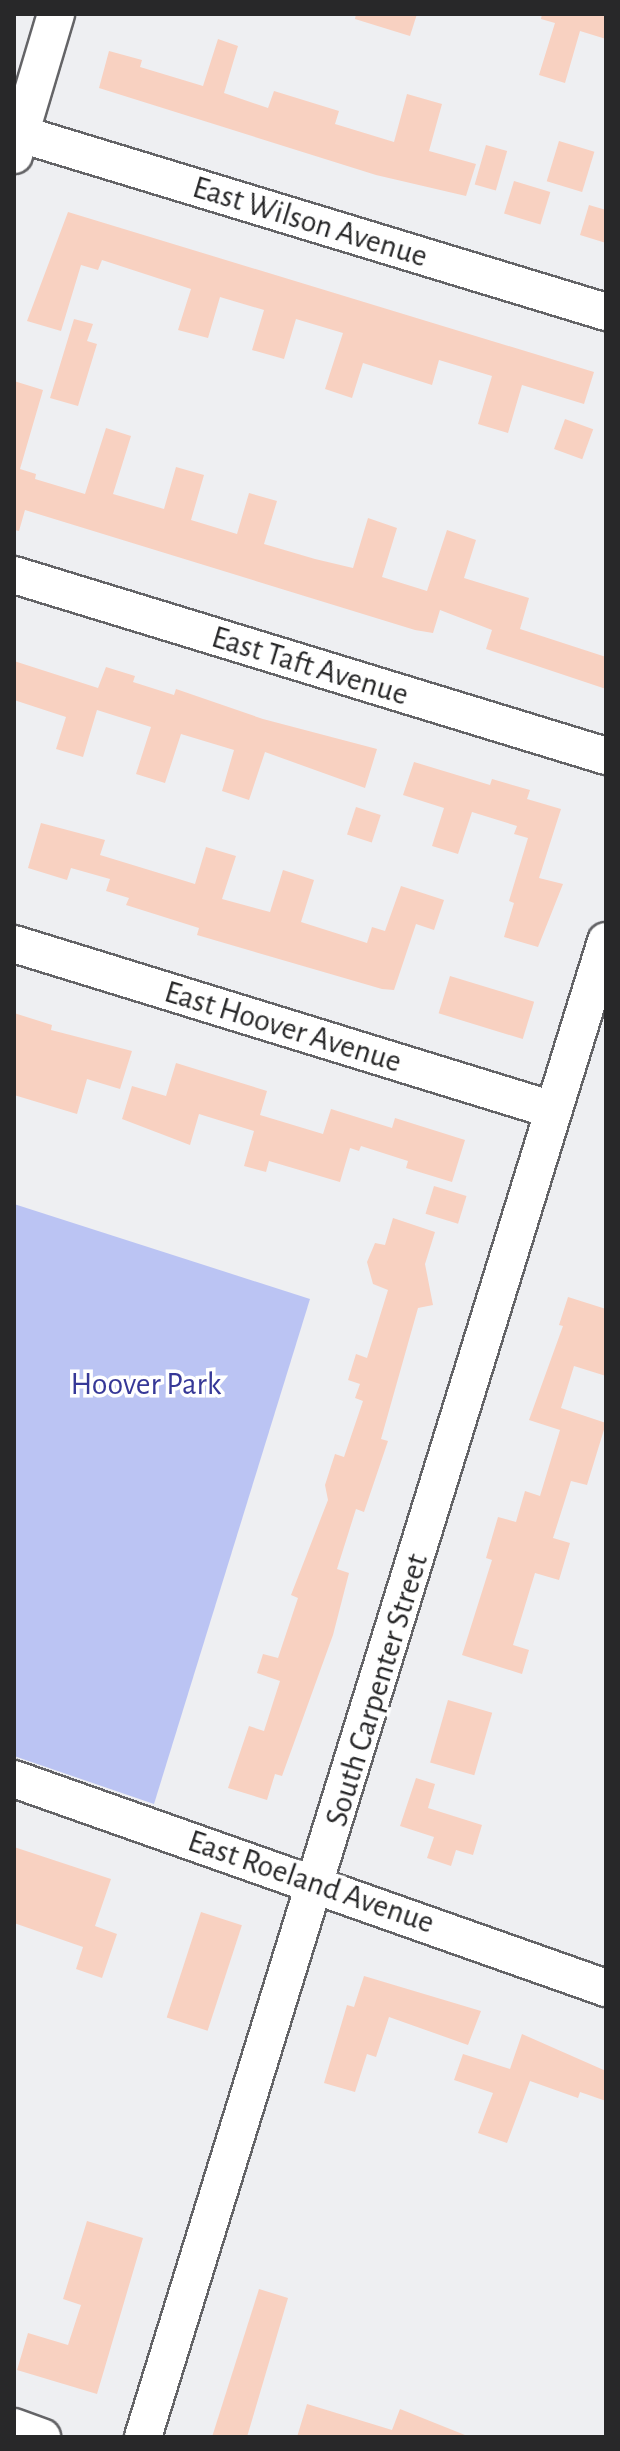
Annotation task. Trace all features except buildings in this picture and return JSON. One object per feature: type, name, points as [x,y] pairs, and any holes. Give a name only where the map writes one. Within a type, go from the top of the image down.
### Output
[{"type":"street","points":[[16,140],[56,14]]},
{"type":"street","name":"East Wilson Avenue","points":[[16,140],[606,312]]},
{"type":"street","name":"East Taft Avenue","points":[[14,575],[606,756]]},
{"type":"street","name":"South Carpenter Street","points":[[143,2437],[318,1882],[606,941]]},
{"type":"street","name":"East Hoover Avenue","points":[[14,944],[553,1110]]},
{"type":"street","name":"East Roeland Avenue","points":[[14,1779],[318,1882],[606,1988]]},
{"type":"street","points":[[14,2427],[42,2437]]},
{"type":"green space","name":"Hoover Park","points":[[14,1204],[310,1299],[154,1804],[14,1756]]}]
